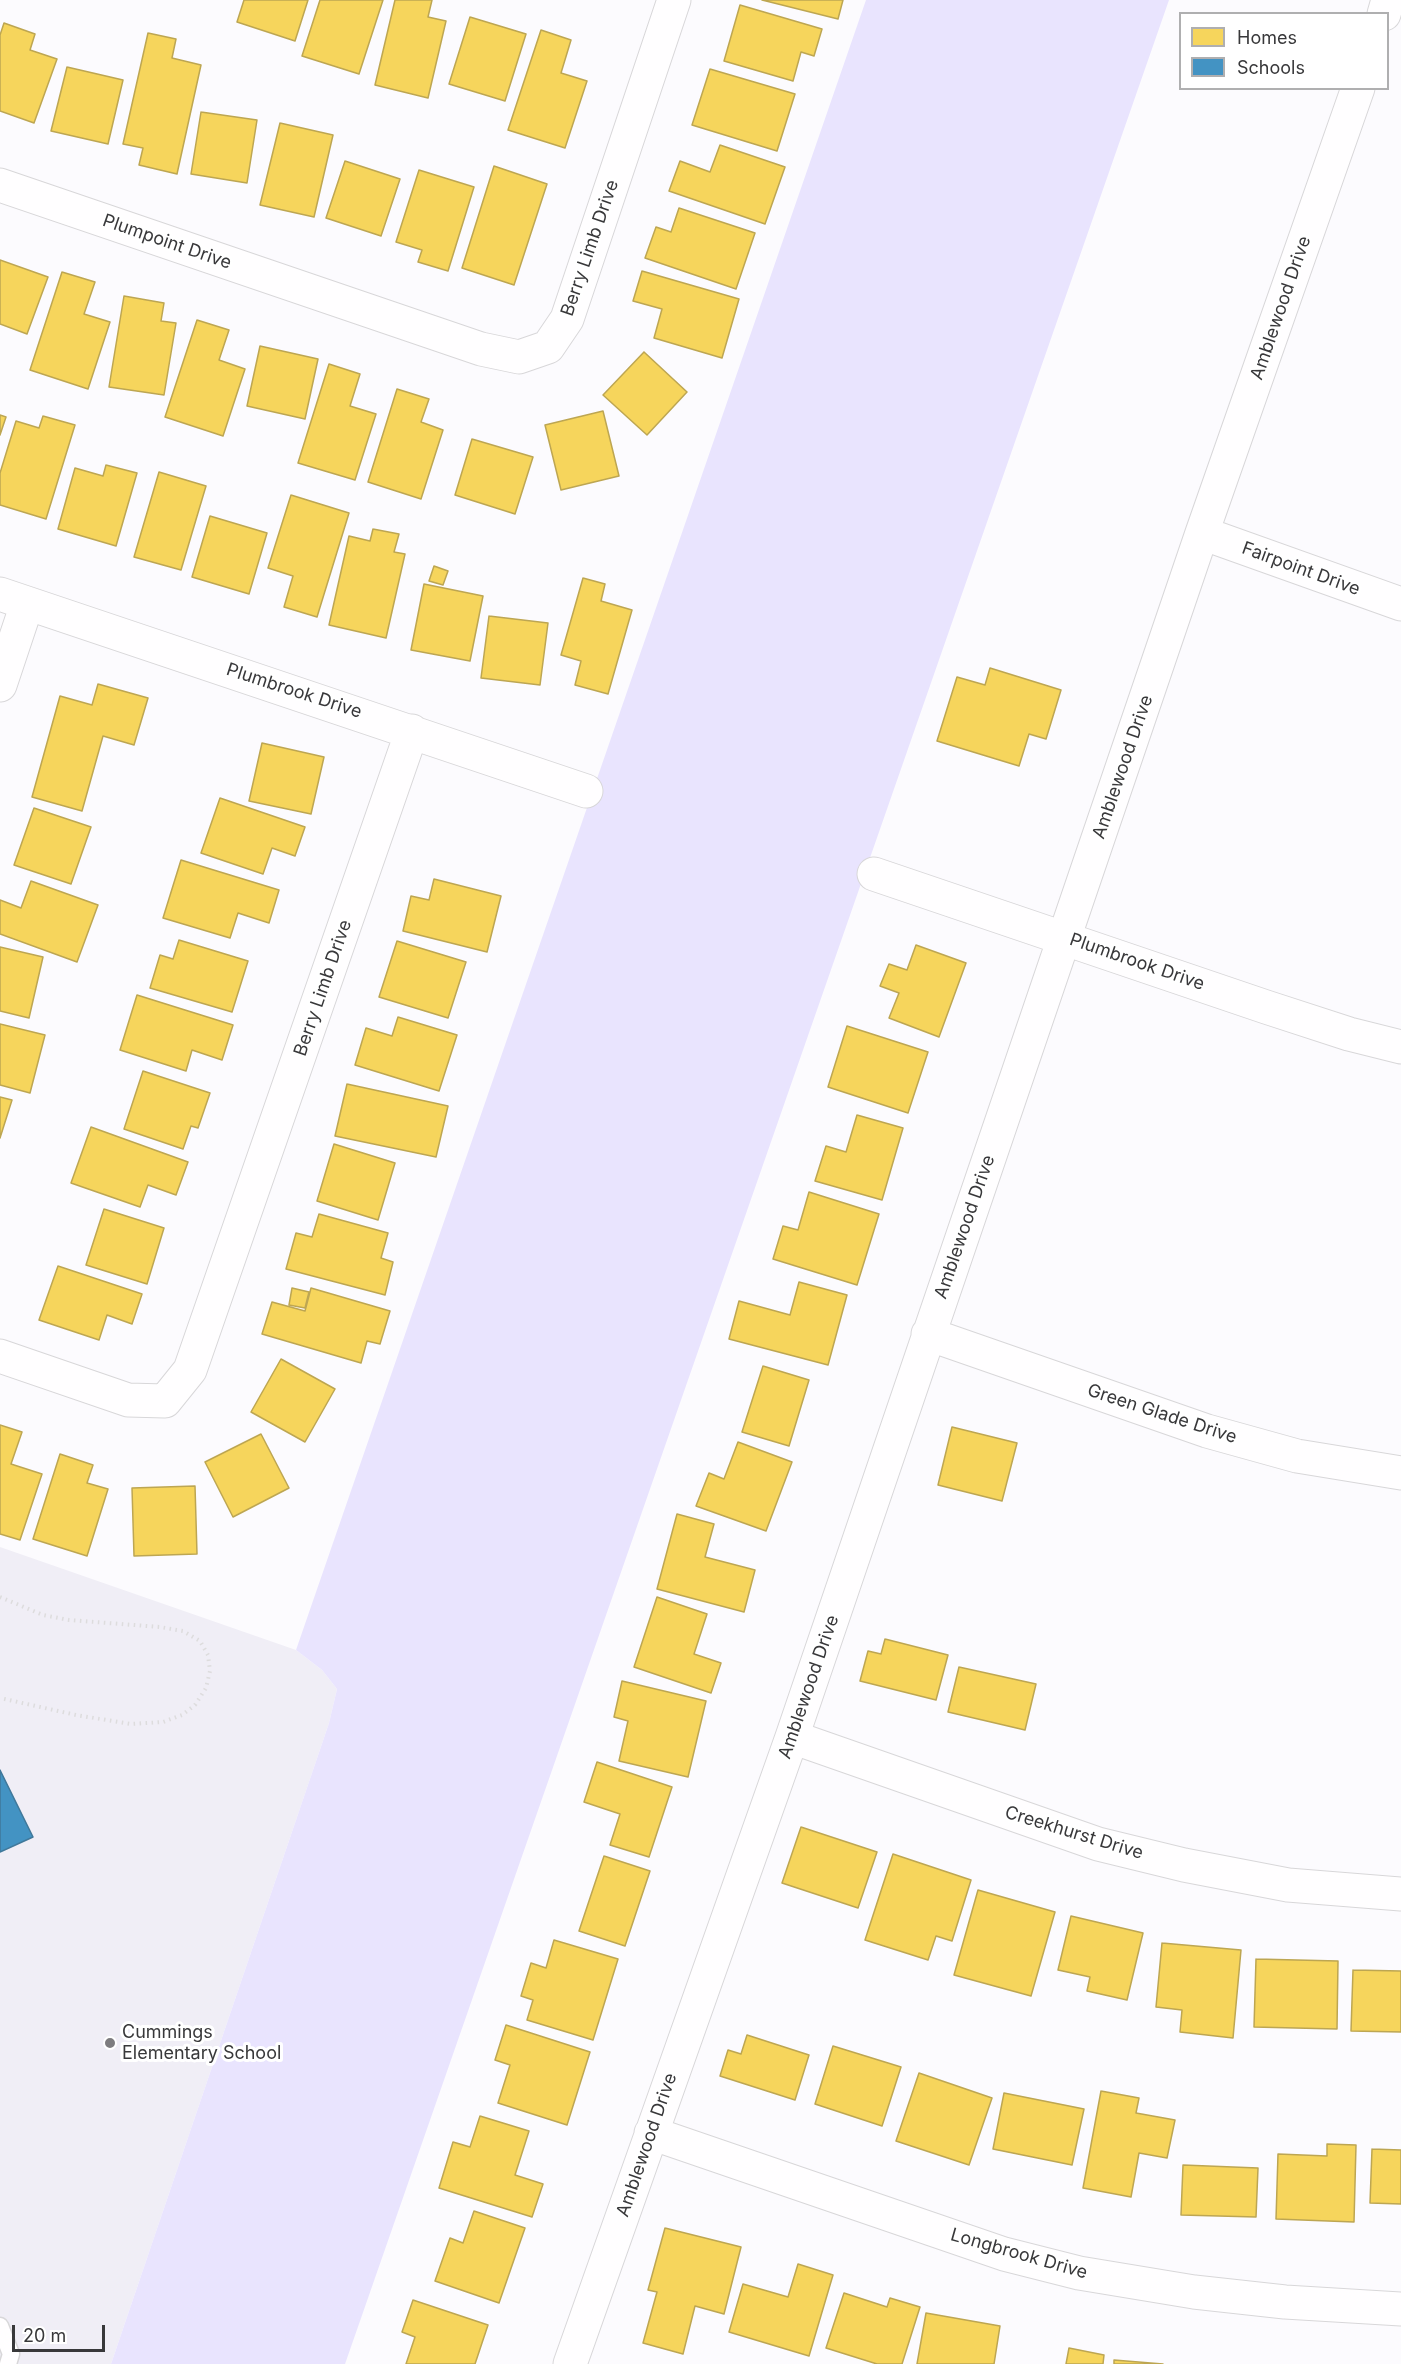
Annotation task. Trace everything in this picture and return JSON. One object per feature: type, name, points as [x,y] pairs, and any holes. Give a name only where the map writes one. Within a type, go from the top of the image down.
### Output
[{"type":"street","name":"Berry Limb Drive","points":[[333,298],[482,349],[519,357],[548,347],[567,319],[669,1]]},
{"type":"street","name":"Amblewood Drive","points":[[570,2364],[792,1737],[1202,533],[1357,90]]},
{"type":"street","name":"Plumpoint Drive","points":[[0,184],[333,298]]},
{"type":"street","name":"Fairpoint Drive","points":[[1202,533],[1401,604]]},
{"type":"street","name":"Plumbrook Drive","points":[[14,599],[412,730],[586,791]]},
{"type":"street","points":[[0,685],[14,599]]},
{"type":"street","name":"Berry Limb Drive","points":[[0,1356],[128,1400],[165,1401],[190,1370],[412,730]]},
{"type":"street","name":"Plumbrook Drive","points":[[874,874],[1266,1007],[1349,1034],[1401,1047]]},
{"type":"street","name":"Green Glade Drive","points":[[928,1334],[1207,1431],[1297,1456],[1401,1473]]},
{"type":"street","name":"Creekhurst Drive","points":[[792,1737],[1098,1844],[1288,1885],[1401,1894]]},
{"type":"street","name":"Longbrook Drive","points":[[651,2133],[1004,2254],[1079,2273],[1194,2292],[1285,2302],[1401,2309]]},
{"type":"lane","points":[[0,2326],[11,2354],[8,2364]]},
{"type":"path","points":[[0,1597],[43,1615],[69,1620],[183,1631],[200,1641],[208,1655],[210,1671],[206,1688],[195,1705],[182,1715],[163,1722],[131,1724],[76,1715],[0,1698]]},
{"type":"shaded area","points":[[866,0],[1169,0],[345,2364],[111,2364],[329,1723],[337,1689],[322,1670],[296,1650]]},
{"type":"shaded area","name":"Cummings Elementary School","points":[[0,1547],[296,1650],[322,1670],[337,1689],[329,1723],[111,2364],[0,2364]]},
{"type":"building: Homes","points":[[244,0],[308,0],[295,41],[237,22]]},
{"type":"building: Homes","points":[[320,0],[383,0],[359,74],[302,56]]},
{"type":"building: Homes","points":[[395,0],[432,0],[428,17],[446,21],[428,98],[375,85]]},
{"type":"building: Homes","points":[[762,0],[843,0],[838,19]]},
{"type":"building: Homes","points":[[740,5],[822,29],[814,56],[801,52],[793,81],[724,61]]},
{"type":"building: Homes","points":[[470,17],[526,34],[505,101],[449,84]]},
{"type":"building: Homes","points":[[4,23],[35,34],[30,50],[57,59],[34,123],[0,111],[0,35]]},
{"type":"building: Homes","points":[[541,30],[571,40],[561,73],[587,81],[565,148],[508,130]]},
{"type":"building: Homes","points":[[148,33],[176,39],[172,58],[201,65],[177,174],[139,165],[143,148],[123,144]]},
{"type":"building: Homes","points":[[67,67],[123,80],[108,144],[51,131]]},
{"type":"building: Homes","points":[[710,69],[795,94],[777,151],[692,125]]},
{"type":"building: Homes","points":[[201,112],[257,120],[247,183],[191,174]]},
{"type":"building: Homes","points":[[280,123],[333,135],[314,217],[260,205]]},
{"type":"building: Homes","points":[[720,145],[785,167],[765,224],[669,191],[680,161],[710,172]]},
{"type":"building: Homes","points":[[345,161],[400,179],[381,236],[326,218]]},
{"type":"building: Homes","points":[[494,166],[547,184],[514,285],[462,268]]},
{"type":"building: Homes","points":[[419,170],[474,187],[448,271],[418,262],[422,250],[396,242]]},
{"type":"building: Homes","points":[[679,208],[755,233],[736,289],[645,258],[656,227],[671,232]]},
{"type":"building: Homes","points":[[0,260],[48,277],[27,334],[0,324]]},
{"type":"building: Homes","points":[[642,271],[739,299],[722,358],[654,338],[662,309],[633,301]]},
{"type":"building: Homes","points":[[62,272],[95,282],[84,314],[110,322],[88,389],[30,370]]},
{"type":"building: Homes","points":[[124,296],[164,303],[161,321],[176,323],[164,395],[109,387]]},
{"type":"building: Homes","points":[[197,320],[229,330],[219,360],[245,369],[223,436],[165,417]]},
{"type":"building: Homes","points":[[260,346],[318,359],[305,419],[247,406]]},
{"type":"building: Homes","points":[[644,352],[687,392],[647,435],[603,395]]},
{"type":"building: Homes","points":[[329,364],[360,374],[350,406],[376,414],[355,480],[298,463]]},
{"type":"building: Homes","points":[[397,389],[429,399],[421,422],[443,430],[421,499],[368,482]]},
{"type":"building: Homes","points":[[603,411],[619,476],[561,490],[545,425]]},
{"type":"building: Homes","points":[[0,415],[6,417],[0,435]]},
{"type":"building: Homes","points":[[43,416],[75,425],[46,519],[0,505],[0,473],[16,421],[39,428]]},
{"type":"building: Homes","points":[[472,439],[533,457],[515,514],[455,495]]},
{"type":"building: Homes","points":[[106,465],[137,473],[116,546],[58,529],[75,468],[103,476]]},
{"type":"building: Homes","points":[[159,472],[206,486],[181,570],[134,557]]},
{"type":"building: Homes","points":[[291,495],[349,513],[317,617],[284,607],[293,576],[268,568]]},
{"type":"building: Homes","points":[[210,516],[267,533],[249,594],[192,577]]},
{"type":"building: Homes","points":[[373,529],[399,534],[394,552],[405,554],[386,638],[329,625],[349,536],[370,541]]},
{"type":"building: Homes","points":[[434,566],[448,571],[443,585],[429,581]]},
{"type":"building: Homes","points":[[583,578],[605,584],[601,601],[632,610],[608,694],[575,685],[581,661],[561,655]]},
{"type":"building: Homes","points":[[424,584],[483,596],[470,661],[411,650]]},
{"type":"building: Homes","points":[[489,616],[548,623],[540,685],[481,678]]},
{"type":"building: Homes","points":[[990,668],[1061,690],[1046,739],[1029,734],[1019,766],[937,741],[957,677],[985,685]]},
{"type":"building: Homes","points":[[98,684],[148,698],[134,745],[103,736],[82,811],[32,797],[60,696],[92,705]]},
{"type":"building: Homes","points":[[262,743],[324,757],[311,814],[249,801]]},
{"type":"building: Homes","points":[[220,798],[305,827],[295,856],[272,848],[263,874],[201,853]]},
{"type":"building: Homes","points":[[34,808],[91,827],[71,884],[14,865]]},
{"type":"building: Homes","points":[[181,860],[279,890],[269,923],[238,913],[230,938],[163,918]]},
{"type":"building: Homes","points":[[434,879],[501,896],[487,952],[403,931],[411,896],[429,900]]},
{"type":"building: Homes","points":[[31,881],[98,905],[77,962],[0,934],[0,900],[21,908]]},
{"type":"building: Homes","points":[[179,940],[248,961],[232,1012],[150,988],[160,955],[173,959]]},
{"type":"building: Homes","points":[[397,941],[466,962],[448,1018],[379,997]]},
{"type":"building: Homes","points":[[916,945],[966,963],[939,1037],[889,1018],[899,993],[880,986],[889,964],[907,970]]},
{"type":"building: Homes","points":[[0,947],[43,957],[29,1018],[0,1011]]},
{"type":"building: Homes","points":[[137,995],[233,1025],[222,1060],[192,1050],[186,1071],[120,1050]]},
{"type":"building: Homes","points":[[398,1017],[457,1035],[439,1091],[355,1065],[366,1028],[392,1036]]},
{"type":"building: Homes","points":[[0,1024],[45,1035],[30,1093],[0,1085]]},
{"type":"building: Homes","points":[[847,1026],[928,1052],[908,1113],[828,1087]]},
{"type":"building: Homes","points":[[143,1071],[210,1093],[198,1128],[191,1126],[183,1149],[124,1129]]},
{"type":"building: Homes","points":[[347,1084],[448,1106],[436,1157],[335,1136]]},
{"type":"building: Homes","points":[[0,1097],[12,1100],[0,1138]]},
{"type":"building: Homes","points":[[857,1115],[903,1128],[882,1200],[815,1181],[826,1146],[846,1152]]},
{"type":"building: Homes","points":[[91,1127],[188,1162],[176,1195],[148,1185],[140,1207],[71,1183]]},
{"type":"building: Homes","points":[[334,1144],[395,1163],[378,1220],[317,1201]]},
{"type":"building: Homes","points":[[809,1192],[879,1214],[857,1285],[773,1259],[783,1226],[798,1230]]},
{"type":"building: Homes","points":[[104,1209],[164,1228],[147,1284],[86,1265]]},
{"type":"building: Homes","points":[[319,1214],[388,1233],[381,1258],[393,1262],[385,1295],[286,1269],[296,1233],[312,1237]]},
{"type":"building: Homes","points":[[58,1266],[142,1294],[132,1324],[107,1315],[99,1340],[39,1320]]},
{"type":"building: Homes","points":[[799,1282],[847,1295],[828,1365],[729,1339],[739,1301],[790,1315]]},
{"type":"building: Homes","points":[[292,1288],[309,1292],[305,1308],[289,1305]]},
{"type":"building: Homes","points":[[311,1288],[390,1311],[380,1344],[367,1341],[361,1363],[262,1334],[272,1302],[305,1311]]},
{"type":"building: Homes","points":[[281,1359],[335,1389],[305,1442],[251,1412]]},
{"type":"building: Homes","points":[[763,1366],[809,1380],[789,1446],[742,1432]]},
{"type":"building: Homes","points":[[0,1425],[22,1432],[11,1464],[42,1474],[20,1540],[0,1534]]},
{"type":"building: Homes","points":[[952,1427],[1017,1443],[1002,1501],[938,1485]]},
{"type":"building: Homes","points":[[261,1434],[289,1488],[233,1517],[205,1462]]},
{"type":"building: Homes","points":[[738,1442],[792,1462],[766,1531],[696,1506],[709,1473],[724,1479]]},
{"type":"building: Homes","points":[[60,1454],[93,1465],[87,1483],[108,1489],[87,1556],[33,1539]]},
{"type":"building: Homes","points":[[195,1486],[197,1554],[134,1556],[132,1488]]},
{"type":"building: Homes","points":[[677,1514],[714,1524],[705,1557],[755,1570],[744,1612],[657,1589]]},
{"type":"building: Homes","points":[[657,1597],[707,1614],[694,1654],[721,1663],[711,1693],[634,1667]]},
{"type":"building: Homes","points":[[885,1639],[948,1655],[936,1700],[860,1681],[868,1651],[881,1654]]},
{"type":"building: Homes","points":[[959,1667],[1036,1684],[1025,1730],[948,1712]]},
{"type":"building: Homes","points":[[622,1681],[706,1701],[688,1777],[619,1761],[628,1721],[614,1717]]},
{"type":"building: Homes","points":[[597,1762],[672,1787],[649,1857],[610,1845],[620,1814],[584,1802]]},
{"type":"building: Homes","points":[[801,1827],[877,1852],[858,1908],[782,1883]]},
{"type":"building: Homes","points":[[893,1854],[971,1880],[952,1941],[936,1936],[928,1960],[865,1940]]},
{"type":"building: Homes","points":[[604,1856],[650,1871],[625,1946],[579,1931]]},
{"type":"building: Homes","points":[[978,1890],[1055,1912],[1031,1996],[954,1975]]},
{"type":"building: Homes","points":[[1071,1916],[1143,1933],[1127,2000],[1087,1991],[1090,1977],[1058,1970]]},
{"type":"building: Homes","points":[[554,1940],[618,1959],[593,2040],[527,2020],[533,2000],[521,1996],[531,1963],[546,1968]]},
{"type":"building: Homes","points":[[1162,1943],[1241,1950],[1233,2038],[1180,2032],[1182,2010],[1156,2007]]},
{"type":"building: Homes","points":[[1256,1959],[1338,1961],[1337,2029],[1254,2027]]},
{"type":"building: Homes","points":[[1353,1970],[1401,1971],[1401,2032],[1351,2031]]},
{"type":"building: Homes","points":[[506,2025],[590,2052],[567,2125],[498,2103],[510,2065],[495,2060]]},
{"type":"building: Homes","points":[[747,2035],[809,2055],[795,2100],[720,2076],[728,2050],[741,2054]]},
{"type":"building: Homes","points":[[833,2046],[901,2067],[882,2126],[815,2104]]},
{"type":"building: Homes","points":[[919,2073],[992,2098],[969,2165],[896,2141]]},
{"type":"building: Homes","points":[[1101,2091],[1139,2098],[1136,2113],[1175,2120],[1167,2158],[1139,2153],[1131,2197],[1083,2188]]},
{"type":"building: Homes","points":[[1004,2093],[1084,2109],[1072,2165],[993,2149]]},
{"type":"building: Homes","points":[[480,2116],[529,2131],[515,2175],[543,2184],[532,2217],[439,2188],[453,2142],[470,2147]]},
{"type":"building: Homes","points":[[1327,2144],[1356,2145],[1354,2222],[1276,2219],[1278,2154],[1327,2156]]},
{"type":"building: Homes","points":[[1372,2149],[1401,2150],[1401,2204],[1370,2203]]},
{"type":"building: Homes","points":[[1183,2165],[1258,2168],[1256,2217],[1181,2215]]},
{"type":"building: Homes","points":[[474,2211],[525,2228],[499,2303],[435,2281],[450,2238],[463,2243]]},
{"type":"building: Homes","points":[[665,2228],[741,2247],[724,2314],[695,2306],[683,2354],[643,2343],[657,2292],[648,2290]]},
{"type":"building: Homes","points":[[798,2264],[833,2275],[809,2356],[729,2332],[743,2284],[788,2297]]},
{"type":"building: Homes","points":[[844,2293],[887,2307],[890,2298],[920,2307],[902,2364],[877,2364],[826,2348]]},
{"type":"building: Homes","points":[[413,2300],[488,2325],[475,2364],[406,2364],[415,2337],[402,2332]]},
{"type":"building: Homes","points":[[926,2313],[1000,2326],[994,2364],[917,2364]]},
{"type":"building: Homes","points":[[1069,2348],[1104,2355],[1103,2364],[1066,2364]]},
{"type":"building: Homes","points":[[1114,2360],[1163,2364],[1114,2364]]},
{"type":"building: Schools","points":[[0,1770],[33,1837],[0,1852]]},
{"type":"place","name":"Cummings Elementary School","points":[[110,2043]]}]
